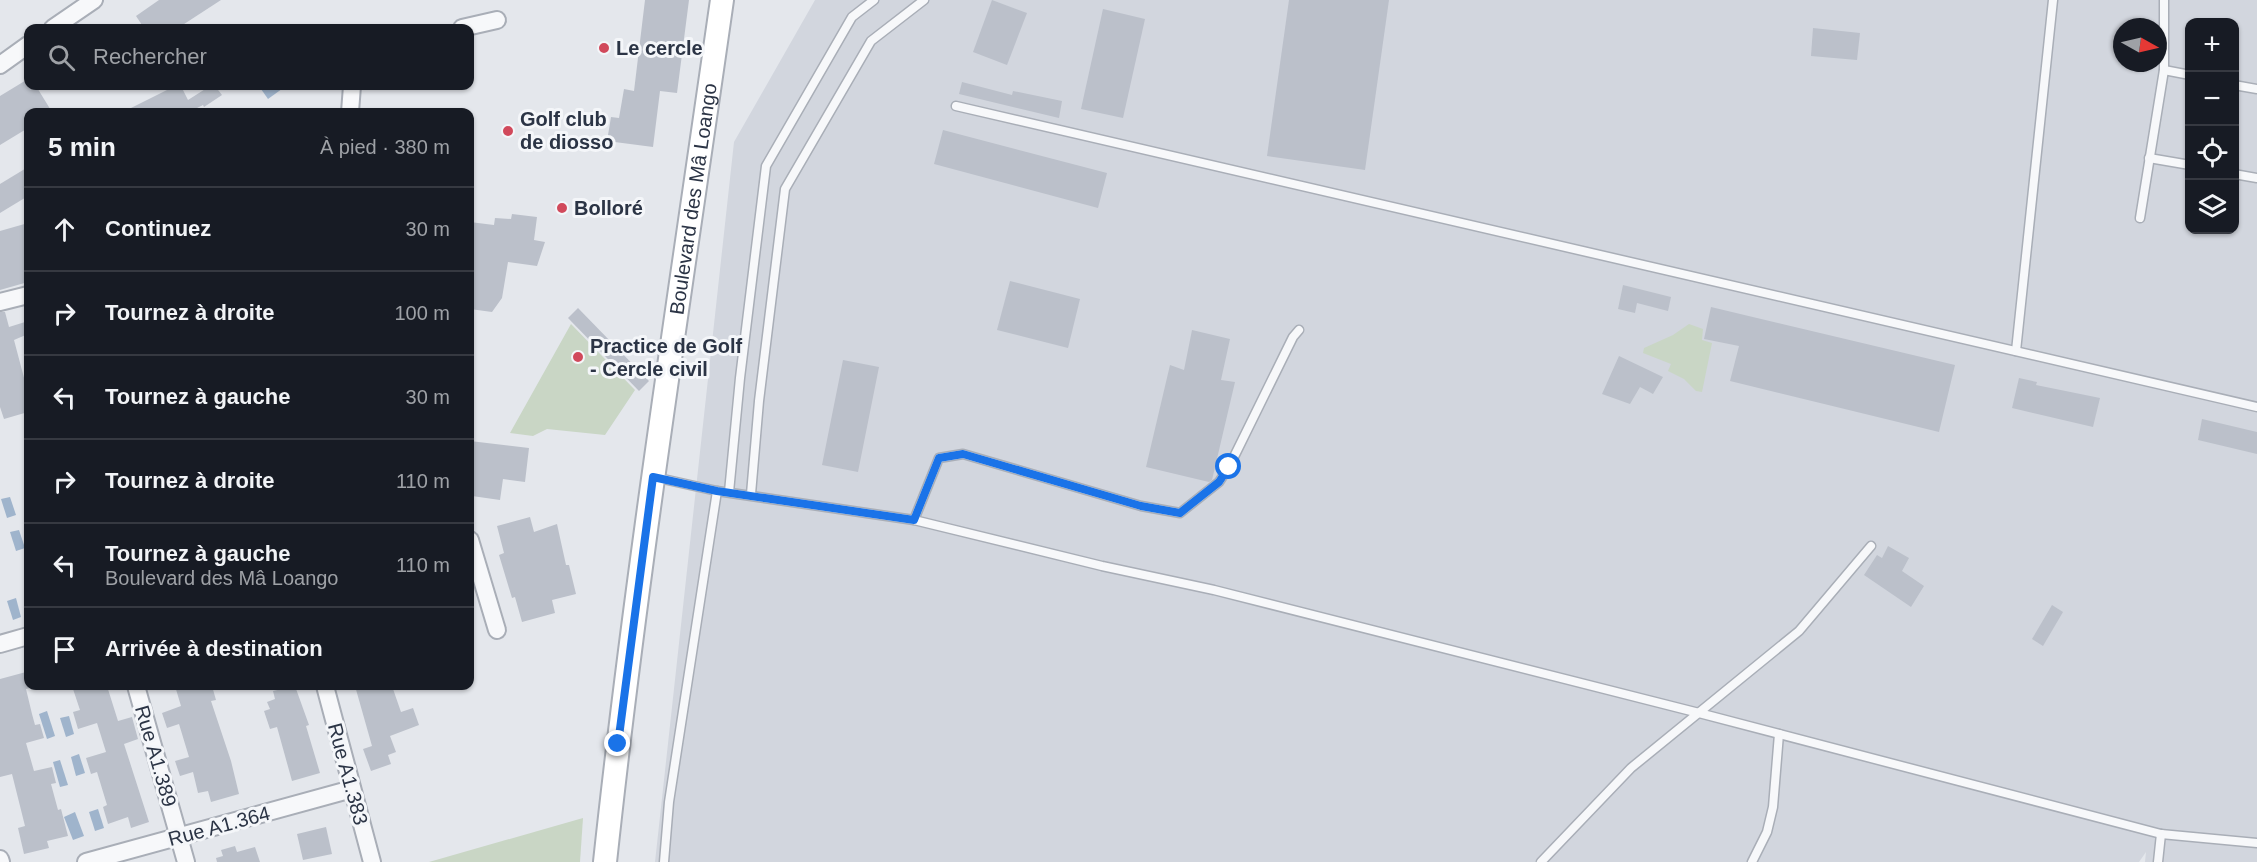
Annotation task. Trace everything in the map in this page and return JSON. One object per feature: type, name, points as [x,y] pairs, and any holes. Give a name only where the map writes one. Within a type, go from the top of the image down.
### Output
[{"type":"street","points":[[59,24],[94,0]]},
{"type":"street","name":"Boulevard des Mâ Loango","points":[[605,862],[653,477],[722,0]]},
{"type":"street","points":[[474,25],[497,20]]},
{"type":"street","points":[[0,65],[24,48]]},
{"type":"street","points":[[350,108],[352,90]]},
{"type":"street","points":[[0,302],[24,296]]},
{"type":"street","points":[[474,553],[497,630]]},
{"type":"street","points":[[0,644],[24,637]]},
{"type":"street","name":"Rue A1.389","points":[[137,690],[186,862]]},
{"type":"street","name":"Rue A1.383","points":[[326,690],[372,862]]},
{"type":"street","name":"Rue A1.364","points":[[86,862],[352,789]]},
{"type":"lane","points":[[729,492],[740,378],[766,166],[852,17],[874,0]]},
{"type":"lane","points":[[751,494],[759,401],[785,189],[871,41],[924,0]]},
{"type":"lane","points":[[2016,351],[2053,0]]},
{"type":"lane","points":[[2164,0],[2164,18]]},
{"type":"lane","points":[[2167,71],[2185,74]]},
{"type":"lane","points":[[2140,218],[2163,72]]},
{"type":"lane","points":[[2239,86],[2257,89]]},
{"type":"lane","points":[[956,106],[2257,406]]},
{"type":"lane","points":[[2150,158],[2185,164]]},
{"type":"lane","points":[[2239,175],[2257,178]]},
{"type":"lane","points":[[914,520],[939,458],[963,454],[1141,506],[1180,513],[1219,482],[1229,467],[1293,337],[1299,330]]},
{"type":"lane","points":[[653,477],[717,491],[751,494],[914,520],[1102,566],[1214,590],[2162,834],[2257,843]]},
{"type":"lane","points":[[664,862],[669,801],[717,491]]},
{"type":"lane","points":[[1541,862],[1632,768],[1799,631],[1871,546]]},
{"type":"lane","points":[[1752,862],[1767,832],[1773,807],[1779,734]]},
{"type":"lane","points":[[2158,862],[2162,834]]},
{"type":"shaded area","points":[[815,0],[2257,0],[2257,862],[2145,862],[2146,852],[2139,862],[655,862],[734,142]]},
{"type":"green space","name":"Practice de Golf - Cercle civil","points":[[571,324],[635,390],[605,435],[547,429],[533,436],[510,433]]},
{"type":"green space","points":[[1689,324],[1703,329],[1702,340],[1712,343],[1702,392],[1696,391],[1684,379],[1668,371],[1671,364],[1643,353],[1644,348],[1673,335]]},
{"type":"green space","points":[[583,818],[580,862],[429,862]]},
{"type":"water","points":[[262,90],[280,90],[268,99]]},
{"type":"water","points":[[10,497],[16,515],[7,518],[1,499]]},
{"type":"water","points":[[19,530],[24,548],[16,551],[10,532]]},
{"type":"water","points":[[16,598],[21,617],[13,620],[7,601]]},
{"type":"water","points":[[47,711],[55,736],[47,739],[39,714]]},
{"type":"water","points":[[69,716],[74,734],[66,737],[60,718]]},
{"type":"water","points":[[79,754],[85,773],[76,776],[71,757]]},
{"type":"water","points":[[60,760],[68,785],[60,787],[53,762]]},
{"type":"water","points":[[98,809],[104,828],[95,831],[89,812]]},
{"type":"water","points":[[75,812],[84,836],[73,840],[64,817]]},
{"type":"building","points":[[159,0],[221,0],[184,24],[141,24],[136,16]]},
{"type":"building","points":[[645,0],[689,0],[677,93],[660,91],[653,147],[607,141],[611,117],[619,118],[624,89],[634,91]]},
{"type":"building","points":[[992,0],[1027,13],[1007,65],[973,52]]},
{"type":"building","points":[[1289,0],[1389,0],[1365,170],[1267,156]]},
{"type":"building","points":[[1103,9],[1145,19],[1123,118],[1081,109]]},
{"type":"building","points":[[1813,28],[1860,33],[1857,60],[1811,56]]},
{"type":"building","points":[[24,81],[24,90],[38,90],[50,108],[24,108],[24,130],[0,145],[0,96]]},
{"type":"building","points":[[962,82],[1012,95],[1013,91],[1062,101],[1059,118],[959,94]]},
{"type":"building","points":[[167,90],[183,90],[188,100],[204,90],[218,90],[222,95],[204,107],[203,105],[197,108],[131,108]]},
{"type":"building","points":[[943,130],[1107,173],[1098,208],[934,164]]},
{"type":"building","points":[[24,169],[24,198],[0,213],[0,184]]},
{"type":"building","points":[[512,214],[537,217],[534,240],[545,242],[537,266],[508,262],[502,298],[492,312],[474,310],[474,222],[494,225],[495,218],[511,219]]},
{"type":"building","points":[[24,224],[24,283],[0,290],[0,231]]},
{"type":"building","points":[[1010,281],[1080,299],[1068,348],[997,330]]},
{"type":"building","points":[[1623,285],[1671,297],[1668,311],[1637,303],[1635,313],[1618,309]]},
{"type":"building","points":[[1711,307],[1955,365],[1939,432],[1730,381],[1739,346],[1704,339]]},
{"type":"building","points":[[578,308],[649,381],[639,391],[568,318]]},
{"type":"building","points":[[0,312],[5,312],[9,327],[24,322],[24,336],[14,340],[24,378],[24,413],[4,419],[0,407]]},
{"type":"building","points":[[1192,330],[1230,339],[1221,380],[1235,382],[1212,480],[1209,482],[1146,467],[1170,365],[1184,370]]},
{"type":"building","points":[[1619,356],[1663,377],[1653,394],[1640,387],[1630,404],[1602,394]]},
{"type":"building","points":[[843,360],[879,367],[858,472],[822,465]]},
{"type":"building","points":[[2019,378],[2037,382],[2036,385],[2100,398],[2093,427],[2012,408]]},
{"type":"building","points":[[2202,419],[2257,432],[2257,454],[2198,440]]},
{"type":"building","points":[[474,441],[529,448],[525,482],[503,479],[500,500],[474,496]]},
{"type":"building","points":[[530,517],[534,532],[557,524],[566,565],[569,565],[576,594],[552,600],[555,613],[522,622],[499,555],[504,553],[497,526]]},
{"type":"building","points":[[1888,546],[1909,558],[1902,571],[1924,586],[1911,607],[1864,575],[1877,555],[1882,558]]},
{"type":"building","points":[[2052,605],[2063,612],[2043,646],[2032,639]]},
{"type":"building","points":[[24,673],[24,690],[26,690],[35,725],[40,724],[44,738],[26,743],[34,771],[52,767],[56,783],[51,784],[68,836],[47,841],[49,848],[24,854],[18,828],[25,826],[12,774],[0,777],[0,679]]},
{"type":"building","points":[[73,690],[108,690],[118,721],[132,717],[138,739],[124,744],[149,822],[131,828],[128,817],[108,824],[103,807],[107,805],[97,772],[91,774],[86,758],[106,752],[97,723],[78,729],[73,712],[80,710]]},
{"type":"building","points":[[176,690],[213,690],[216,700],[211,701],[231,761],[239,794],[211,802],[208,791],[198,793],[193,772],[180,776],[175,761],[189,757],[179,724],[167,728],[162,713],[181,706]]},
{"type":"building","points":[[296,690],[309,725],[306,726],[320,773],[292,781],[277,727],[270,729],[264,711],[270,709],[267,702],[275,699],[273,691]]},
{"type":"building","points":[[356,690],[393,690],[401,712],[413,708],[419,725],[390,736],[396,752],[388,755],[391,764],[371,771],[363,749],[372,746]]},
{"type":"building","points":[[326,827],[332,854],[303,860],[297,834]]},
{"type":"building","points":[[235,846],[237,852],[255,847],[260,862],[217,862],[216,858],[223,856],[221,850]]},
{"type":"place","name":"Le cercle","points":[[604,48]]},
{"type":"place","name":"Golf club de diosso","points":[[508,131]]},
{"type":"place","name":"Bolloré","points":[[562,208]]},
{"type":"place","name":"Practice de Golf - Cercle civil","points":[[578,357]]},
{"type":"route","points":[[618,744],[653,477],[717,491],[751,494],[914,520],[939,458],[963,454],[1141,506],[1180,513],[1219,482],[1229,467]]}]
